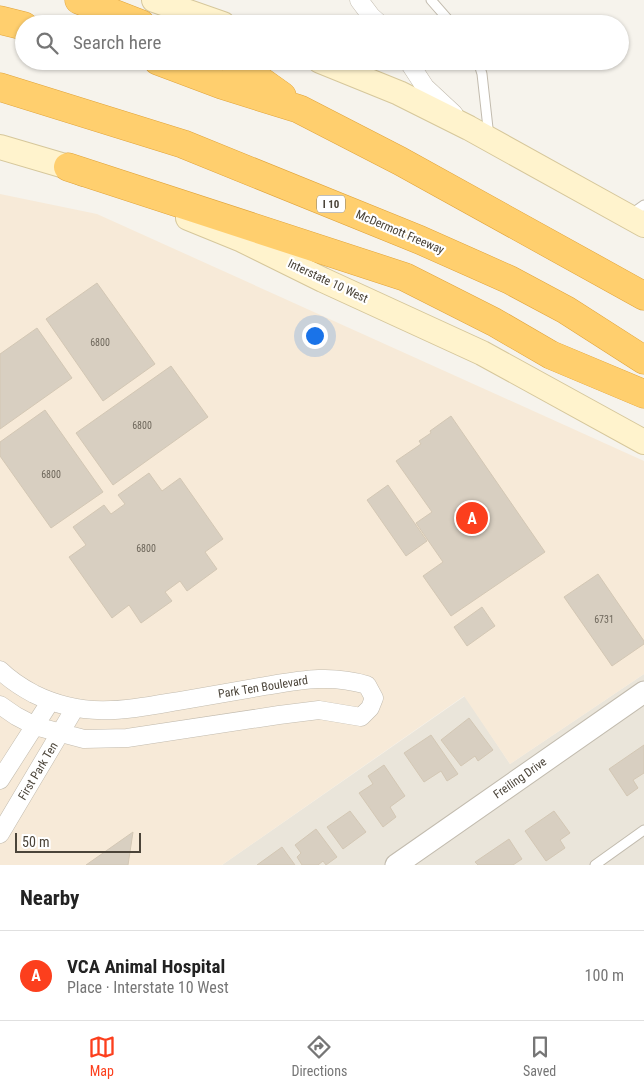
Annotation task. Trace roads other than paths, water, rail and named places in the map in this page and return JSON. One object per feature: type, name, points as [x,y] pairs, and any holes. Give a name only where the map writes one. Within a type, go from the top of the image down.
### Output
[{"type":"highway","points":[[79,0],[118,15]]},
{"type":"highway","points":[[0,20],[15,24]]},
{"type":"highway","points":[[182,70],[222,85],[299,109]]},
{"type":"highway","points":[[245,70],[299,109],[409,166],[644,296]]},
{"type":"highway","name":"McDermott Freeway","points":[[0,87],[182,144],[420,240],[510,280],[542,297],[566,310],[644,360]]},
{"type":"highway","points":[[68,167],[405,277],[494,322],[551,355],[644,394]]},
{"type":"main road","points":[[154,0],[197,15]]},
{"type":"main road","points":[[359,70],[399,94],[639,215]]},
{"type":"main road","name":"Interstate 10 West","points":[[0,147],[68,167],[242,240],[323,280],[465,345],[644,442]]},
{"type":"street","points":[[359,0],[370,15]]},
{"type":"street","points":[[414,70],[425,87],[469,128]]},
{"type":"street","name":"Park Ten Boulevard","points":[[0,670],[20,687],[50,702],[94,711],[127,710],[311,678],[352,680],[367,685],[374,698],[370,708],[361,717],[319,710],[127,738],[84,739],[34,726],[0,705]]},
{"type":"street","name":"Freiling Drive","points":[[396,865],[644,692]]},
{"type":"street","points":[[0,780],[50,702]]},
{"type":"street","name":"First Park Ten","points":[[0,834],[76,708]]},
{"type":"lane","points":[[431,0],[444,15]]},
{"type":"lane","points":[[481,70],[490,140]]},
{"type":"lane","points":[[595,865],[644,830]]},
{"type":"place","name":"VCA Animal Hospital","points":[[472,518]]}]
